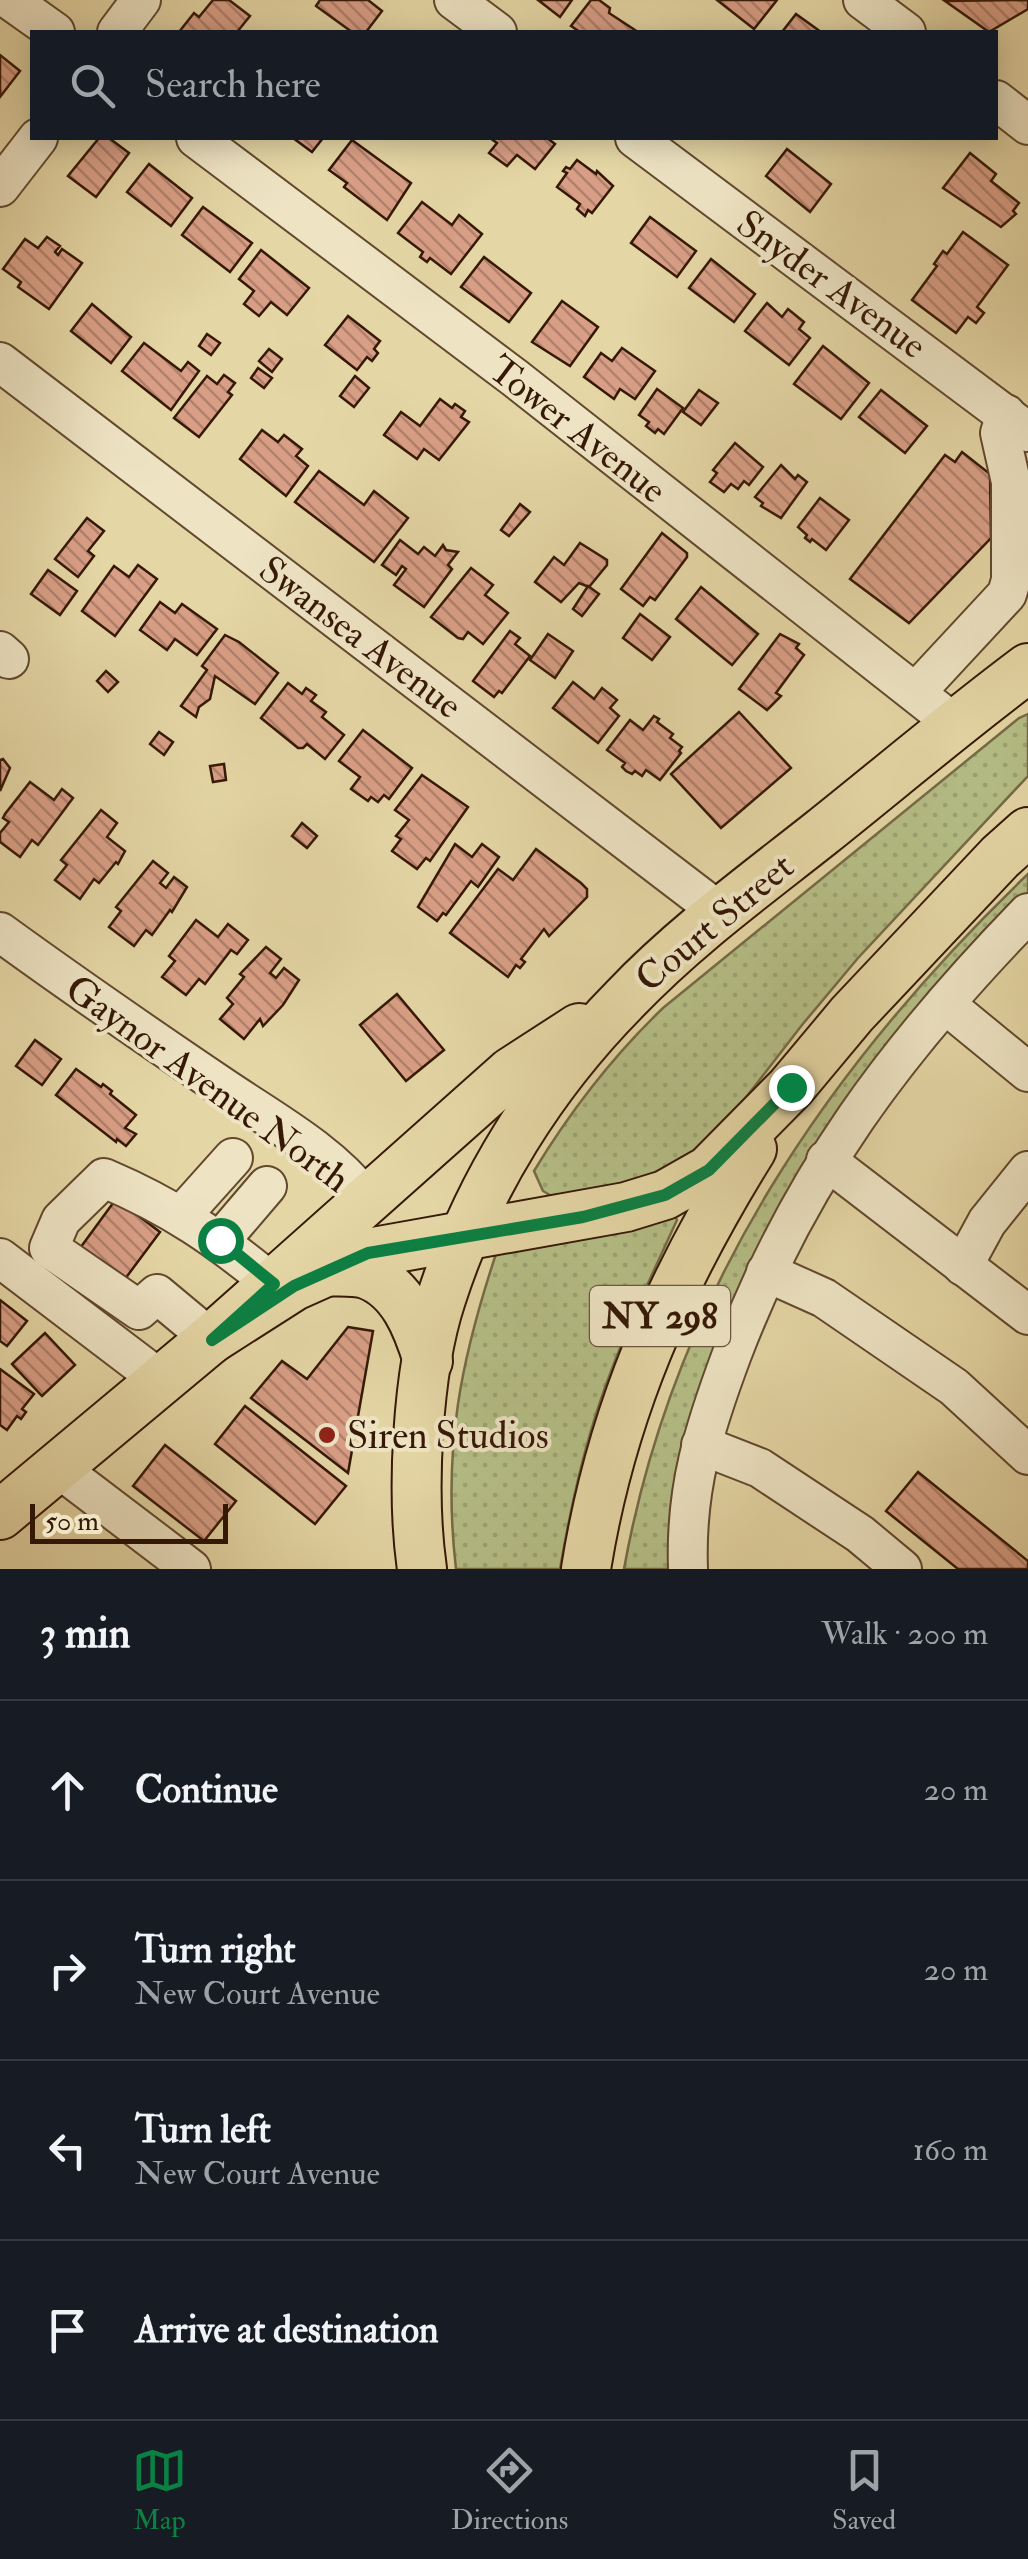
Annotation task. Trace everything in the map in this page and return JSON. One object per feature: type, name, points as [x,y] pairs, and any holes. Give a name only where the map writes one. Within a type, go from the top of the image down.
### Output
[{"type":"main road","name":"Court Street","points":[[422,1569],[417,1485],[428,1361],[440,1300],[485,1191],[536,1102],[624,999],[721,913],[1026,670]]},
{"type":"main road","name":"NY 298","points":[[586,1569],[621,1415],[664,1304],[719,1202],[791,1087],[852,1014],[1019,836]]},
{"type":"main road","points":[[0,1514],[212,1340],[510,1072],[624,999]]},
{"type":"main road","points":[[212,1340],[294,1286],[368,1253],[583,1217],[665,1195],[709,1170],[791,1087]]},
{"type":"main road","points":[[326,1271],[366,1274],[392,1292],[417,1324],[428,1361]]},
{"type":"street","points":[[10,0],[52,30]]},
{"type":"street","points":[[118,30],[141,0]]},
{"type":"street","points":[[454,0],[494,30]]},
{"type":"street","points":[[863,0],[903,30]]},
{"type":"street","points":[[998,102],[1028,125]]},
{"type":"street","points":[[0,187],[36,140]]},
{"type":"street","name":"Tower Avenue","points":[[199,140],[515,378],[956,725]]},
{"type":"street","name":"Snyder Avenue","points":[[638,140],[1017,423]]},
{"type":"street","name":"Swansea Avenue","points":[[0,362],[721,913]]},
{"type":"street","points":[[916,692],[1007,594],[1011,482],[1000,433],[1017,423]]},
{"type":"street","points":[[688,1569],[686,1523],[701,1446],[711,1410],[766,1272],[826,1160],[881,1079],[1028,914]]},
{"type":"street","name":"Gaynor Avenue North","points":[[0,932],[302,1141],[346,1174],[366,1199]]},
{"type":"street","points":[[945,1004],[1028,1072]]},
{"type":"street","points":[[181,1216],[233,1158]]},
{"type":"street","points":[[826,1160],[1028,1315]]},
{"type":"street","points":[[964,1266],[987,1222],[1028,1170]]},
{"type":"street","points":[[162,1380],[12,1267],[50,1248],[61,1220],[104,1178],[159,1201],[220,1240],[274,1284]]},
{"type":"street","points":[[220,1240],[267,1186]]},
{"type":"street","points":[[50,1248],[138,1310],[157,1294],[212,1340]]},
{"type":"street","points":[[766,1272],[824,1298],[954,1387],[1028,1455]]},
{"type":"street","points":[[701,1446],[760,1468],[860,1534],[902,1569]]},
{"type":"street","points":[[57,1467],[191,1569]]},
{"type":"green space","points":[[1028,714],[1028,776],[858,958],[710,1144],[653,1184],[558,1200],[543,1191],[534,1171],[548,1148],[610,1065],[663,1008]]},
{"type":"green space","points":[[1028,874],[1028,900],[758,1251],[731,1306],[686,1452],[672,1569],[624,1569],[648,1467],[680,1370],[721,1278],[770,1189],[825,1105],[888,1024]]},
{"type":"green space","points":[[674,1214],[677,1220],[598,1406],[560,1569],[456,1569],[451,1484],[458,1404],[474,1326],[499,1245]]},
{"type":"building","points":[[213,0],[229,0],[250,16],[239,30],[181,30],[194,13],[199,17]]},
{"type":"building","points":[[320,0],[368,0],[382,11],[368,30],[349,30],[316,6]]},
{"type":"building","points":[[538,0],[572,0],[560,17]]},
{"type":"building","points":[[591,0],[599,0],[610,8],[609,13],[635,30],[577,30],[571,26]]},
{"type":"building","points":[[717,0],[777,0],[754,29]]},
{"type":"building","points":[[1028,0],[1028,9],[986,30],[945,1]]},
{"type":"building","points":[[796,14],[818,30],[784,30]]},
{"type":"building","points":[[0,55],[20,71],[0,97]]},
{"type":"building","points":[[97,140],[112,140],[129,153],[96,197],[68,176]]},
{"type":"building","points":[[296,140],[321,140],[312,152]]},
{"type":"building","points":[[352,140],[411,183],[387,220],[344,187],[347,183],[329,170]]},
{"type":"building","points":[[493,140],[550,140],[555,144],[535,169],[517,155],[507,166],[489,153],[497,143]]},
{"type":"building","points":[[787,149],[831,184],[810,212],[766,176]]},
{"type":"building","points":[[970,153],[996,174],[991,181],[1019,203],[1013,211],[1016,214],[1001,227],[943,188]]},
{"type":"building","points":[[577,160],[613,186],[592,213],[588,210],[585,216],[577,209],[580,204],[557,187],[567,173],[563,171]]},
{"type":"building","points":[[149,164],[192,198],[171,226],[127,192]]},
{"type":"building","points":[[422,202],[452,225],[459,215],[482,234],[451,274],[430,258],[427,262],[420,257],[423,252],[398,233]]},
{"type":"building","points":[[203,207],[252,243],[230,272],[182,235]]},
{"type":"building","points":[[650,217],[696,251],[677,277],[631,243]]},
{"type":"building","points":[[963,232],[1008,265],[977,307],[984,313],[976,323],[968,317],[956,333],[912,300],[943,251],[947,254]]},
{"type":"building","points":[[47,237],[60,246],[55,252],[58,255],[62,249],[82,263],[49,309],[18,287],[21,282],[3,269],[25,239],[38,248]]},
{"type":"building","points":[[261,250],[309,288],[287,315],[271,302],[259,316],[244,304],[254,291],[239,279]]},
{"type":"building","points":[[484,257],[531,293],[509,322],[461,287]]},
{"type":"building","points":[[711,259],[755,294],[734,322],[689,288]]},
{"type":"building","points":[[562,301],[598,327],[570,366],[532,342]]},
{"type":"building","points":[[767,303],[782,317],[788,309],[804,322],[799,329],[810,338],[789,365],[745,331]]},
{"type":"building","points":[[92,304],[131,337],[111,363],[71,331]]},
{"type":"building","points":[[348,316],[380,341],[372,361],[367,357],[357,370],[325,345]]},
{"type":"building","points":[[207,334],[220,343],[211,355],[199,346]]},
{"type":"building","points":[[144,343],[181,371],[188,362],[199,371],[171,410],[122,371]]},
{"type":"building","points":[[823,346],[869,383],[841,419],[794,384]]},
{"type":"building","points":[[622,348],[655,371],[635,399],[620,389],[614,399],[584,377],[601,353],[612,361]]},
{"type":"building","points":[[269,349],[282,359],[272,372],[259,361]]},
{"type":"building","points":[[258,368],[272,378],[264,388],[251,378]]},
{"type":"building","points":[[224,375],[235,383],[228,392],[232,395],[199,437],[174,418],[207,376],[217,384]]},
{"type":"building","points":[[355,376],[369,388],[354,407],[340,396]]},
{"type":"building","points":[[657,389],[683,408],[664,434],[658,429],[655,433],[639,415]]},
{"type":"building","points":[[699,390],[718,403],[701,425],[683,412]]},
{"type":"building","points":[[881,390],[927,426],[905,453],[859,417]]},
{"type":"building","points":[[440,399],[465,411],[461,417],[469,422],[439,460],[424,449],[417,459],[384,435],[401,412],[420,426]]},
{"type":"building","points":[[262,430],[278,442],[284,435],[302,449],[296,456],[308,466],[286,496],[240,459]]},
{"type":"building","points":[[735,443],[763,467],[749,485],[744,481],[738,489],[731,484],[724,492],[710,482],[717,473],[713,470]]},
{"type":"building","points":[[962,452],[990,474],[991,538],[909,623],[850,579],[945,455],[955,462]]},
{"type":"building","points":[[781,465],[795,479],[798,475],[807,482],[781,518],[761,506],[763,503],[755,497]]},
{"type":"building","points":[[319,471],[364,505],[374,491],[408,518],[374,562],[295,502]]},
{"type":"building","points":[[820,498],[849,520],[826,550],[805,538],[807,535],[798,527]]},
{"type":"building","points":[[520,504],[530,512],[509,536],[501,530]]},
{"type":"building","points":[[87,518],[104,531],[88,551],[94,556],[78,577],[55,559]]},
{"type":"building","points":[[662,533],[687,557],[655,600],[650,597],[643,606],[621,589]]},
{"type":"building","points":[[400,540],[418,554],[424,547],[435,556],[443,545],[446,550],[458,552],[448,565],[452,569],[424,607],[394,585],[406,569],[402,566],[396,575],[382,565]]},
{"type":"building","points":[[580,543],[607,560],[607,565],[589,587],[579,583],[561,602],[535,582],[554,557],[564,565]]},
{"type":"building","points":[[138,565],[157,579],[115,636],[82,611],[114,566],[129,577]]},
{"type":"building","points":[[471,568],[493,585],[485,595],[508,613],[483,644],[468,632],[463,639],[458,638],[431,617]]},
{"type":"building","points":[[48,570],[77,591],[60,615],[31,594]]},
{"type":"building","points":[[588,586],[599,594],[582,616],[573,609]]},
{"type":"building","points":[[701,587],[758,634],[732,665],[676,619]]},
{"type":"building","points":[[160,602],[175,613],[182,604],[217,629],[197,655],[175,639],[167,650],[140,630]]},
{"type":"building","points":[[640,614],[670,637],[652,660],[623,638]]},
{"type":"building","points":[[510,631],[520,638],[515,644],[530,656],[502,693],[499,691],[494,697],[473,681]]},
{"type":"building","points":[[548,634],[573,651],[555,678],[530,660]]},
{"type":"building","points":[[780,634],[799,644],[796,648],[804,655],[776,693],[781,696],[767,710],[739,689]]},
{"type":"building","points":[[225,635],[278,673],[255,704],[215,676],[210,699],[199,707],[196,717],[181,706],[207,670],[202,666]]},
{"type":"building","points":[[106,671],[118,682],[108,692],[97,681]]},
{"type":"building","points":[[573,682],[594,699],[602,688],[617,700],[610,708],[619,716],[598,743],[553,708]]},
{"type":"building","points":[[288,683],[302,694],[306,688],[316,695],[311,701],[326,712],[322,717],[344,735],[325,759],[307,744],[298,748],[261,718]]},
{"type":"building","points":[[739,712],[791,768],[721,828],[671,774]]},
{"type":"building","points":[[654,716],[682,747],[660,780],[646,770],[642,776],[626,771],[622,767],[625,763],[607,750],[630,720],[643,730]]},
{"type":"building","points":[[363,730],[412,768],[389,799],[384,795],[378,802],[371,797],[368,801],[351,789],[360,777],[339,761]]},
{"type":"building","points":[[159,732],[173,742],[164,755],[150,744]]},
{"type":"building","points":[[0,760],[10,768],[0,791]]},
{"type":"building","points":[[224,764],[226,780],[213,782],[210,766]]},
{"type":"building","points":[[422,775],[468,807],[430,861],[426,858],[417,869],[392,851],[401,839],[396,836],[409,820],[395,810]]},
{"type":"building","points":[[30,782],[54,800],[62,789],[73,798],[38,845],[32,840],[20,857],[0,842],[0,833],[9,822],[3,818],[5,814]]},
{"type":"building","points":[[101,810],[117,823],[107,837],[125,851],[118,864],[99,883],[94,879],[80,899],[55,880],[67,865],[61,860]]},
{"type":"building","points":[[302,823],[317,836],[307,848],[292,836]]},
{"type":"building","points":[[455,844],[472,857],[482,844],[499,857],[478,887],[471,881],[437,921],[418,907]]},
{"type":"building","points":[[536,849],[581,883],[587,889],[587,897],[549,936],[544,929],[521,959],[525,962],[520,968],[516,965],[508,977],[450,933],[498,869],[513,880]]},
{"type":"building","points":[[153,861],[168,873],[160,883],[166,888],[174,877],[187,887],[152,935],[146,930],[134,946],[109,927],[121,911],[116,907]]},
{"type":"building","points":[[196,920],[218,937],[228,924],[248,940],[237,954],[231,950],[205,984],[199,979],[186,995],[162,977],[175,961],[169,956]]},
{"type":"building","points":[[266,947],[281,959],[270,973],[276,978],[284,968],[299,980],[283,1005],[263,1026],[260,1019],[244,1039],[220,1019],[233,1004],[227,998],[244,977],[240,974]]},
{"type":"building","points":[[397,994],[444,1050],[406,1081],[360,1025]]},
{"type":"building","points":[[35,1040],[61,1059],[42,1085],[16,1066]]},
{"type":"building","points":[[76,1069],[101,1087],[103,1084],[136,1115],[125,1128],[136,1134],[126,1146],[56,1095]]},
{"type":"building","points":[[116,1199],[160,1232],[119,1287],[75,1255]]},
{"type":"building","points":[[0,1300],[27,1321],[7,1346],[0,1341]]},
{"type":"building","name":"Siren Studios","points":[[348,1327],[373,1331],[348,1473],[251,1398],[282,1361],[307,1379]]},
{"type":"building","points":[[45,1333],[75,1365],[42,1396],[12,1364]]},
{"type":"building","points":[[0,1369],[34,1394],[22,1409],[26,1412],[21,1419],[17,1416],[7,1430],[0,1425]]},
{"type":"building","points":[[245,1406],[346,1486],[315,1524],[215,1444]]},
{"type":"building","points":[[165,1445],[236,1501],[204,1541],[133,1486]]},
{"type":"building","points":[[918,1472],[1028,1561],[1028,1569],[958,1569],[886,1511]]},
{"type":"place","name":"Siren Studios","points":[[327,1435]]},
{"type":"route","points":[[220,1240],[274,1284],[212,1340],[294,1286],[368,1253],[583,1217],[665,1195],[709,1170],[791,1087]]}]
